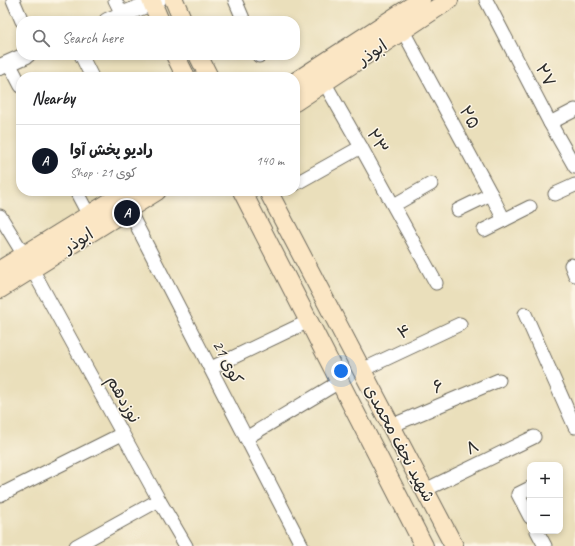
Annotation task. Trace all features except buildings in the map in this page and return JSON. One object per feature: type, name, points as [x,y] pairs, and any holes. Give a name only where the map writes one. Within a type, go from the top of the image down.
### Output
[{"type":"main road","points":[[174,0],[182,16]]},
{"type":"main road","name":"ابوذر","points":[[300,97],[320,76],[421,0]]},
{"type":"main road","name":"ابوذر","points":[[300,81],[320,76],[403,31],[449,0]]},
{"type":"main road","points":[[154,1],[158,16]]},
{"type":"main road","points":[[178,60],[184,72]]},
{"type":"main road","points":[[200,60],[206,72]]},
{"type":"main road","name":"ابوذر","points":[[0,289],[28,262],[126,199],[137,196]]},
{"type":"main road","name":"شهید نجف محمدی","points":[[245,196],[424,546]]},
{"type":"main road","name":"شهید نجف محمدی","points":[[275,196],[362,370],[454,546]]},
{"type":"main road","name":"ابوذر","points":[[0,270],[28,262]]},
{"type":"main road","points":[[339,382],[362,370]]},
{"type":"street","points":[[13,0],[20,16]]},
{"type":"street","points":[[235,0],[242,16]]},
{"type":"street","name":"۲۷","points":[[486,0],[550,123],[573,158]]},
{"type":"street","points":[[111,16],[118,7],[154,1]]},
{"type":"street","name":"۲۵","points":[[403,31],[504,220]]},
{"type":"street","points":[[16,60],[4,65],[16,80]]},
{"type":"street","points":[[84,60],[90,72]]},
{"type":"street","name":"۲۳","points":[[320,76],[436,283]]},
{"type":"street","points":[[550,123],[575,110]]},
{"type":"street","points":[[300,181],[361,147]]},
{"type":"street","points":[[394,206],[431,184]]},
{"type":"street","points":[[555,194],[575,185]]},
{"type":"street","points":[[458,210],[491,194]]},
{"type":"street","points":[[79,196],[92,222]]},
{"type":"street","name":"کوی 21","points":[[126,199],[302,546]]},
{"type":"street","points":[[484,230],[530,207]]},
{"type":"street","name":"نوزدهم","points":[[0,216],[28,262],[122,434],[186,546]]},
{"type":"street","points":[[525,314],[575,427]]},
{"type":"street","points":[[211,368],[309,321]]},
{"type":"street","name":"۴","points":[[362,370],[460,324]]},
{"type":"street","name":"۶","points":[[391,426],[499,380]]},
{"type":"street","points":[[246,438],[339,382]]},
{"type":"street","points":[[0,495],[122,434]]},
{"type":"street","name":"۸","points":[[425,490],[534,437]]},
{"type":"street","points":[[527,490],[518,494],[527,511]]},
{"type":"street","points":[[76,546],[159,500]]},
{"type":"street","points":[[539,534],[545,546]]},
{"type":"place","name":"رادیو پخش آوا","points":[[127,213]]}]
